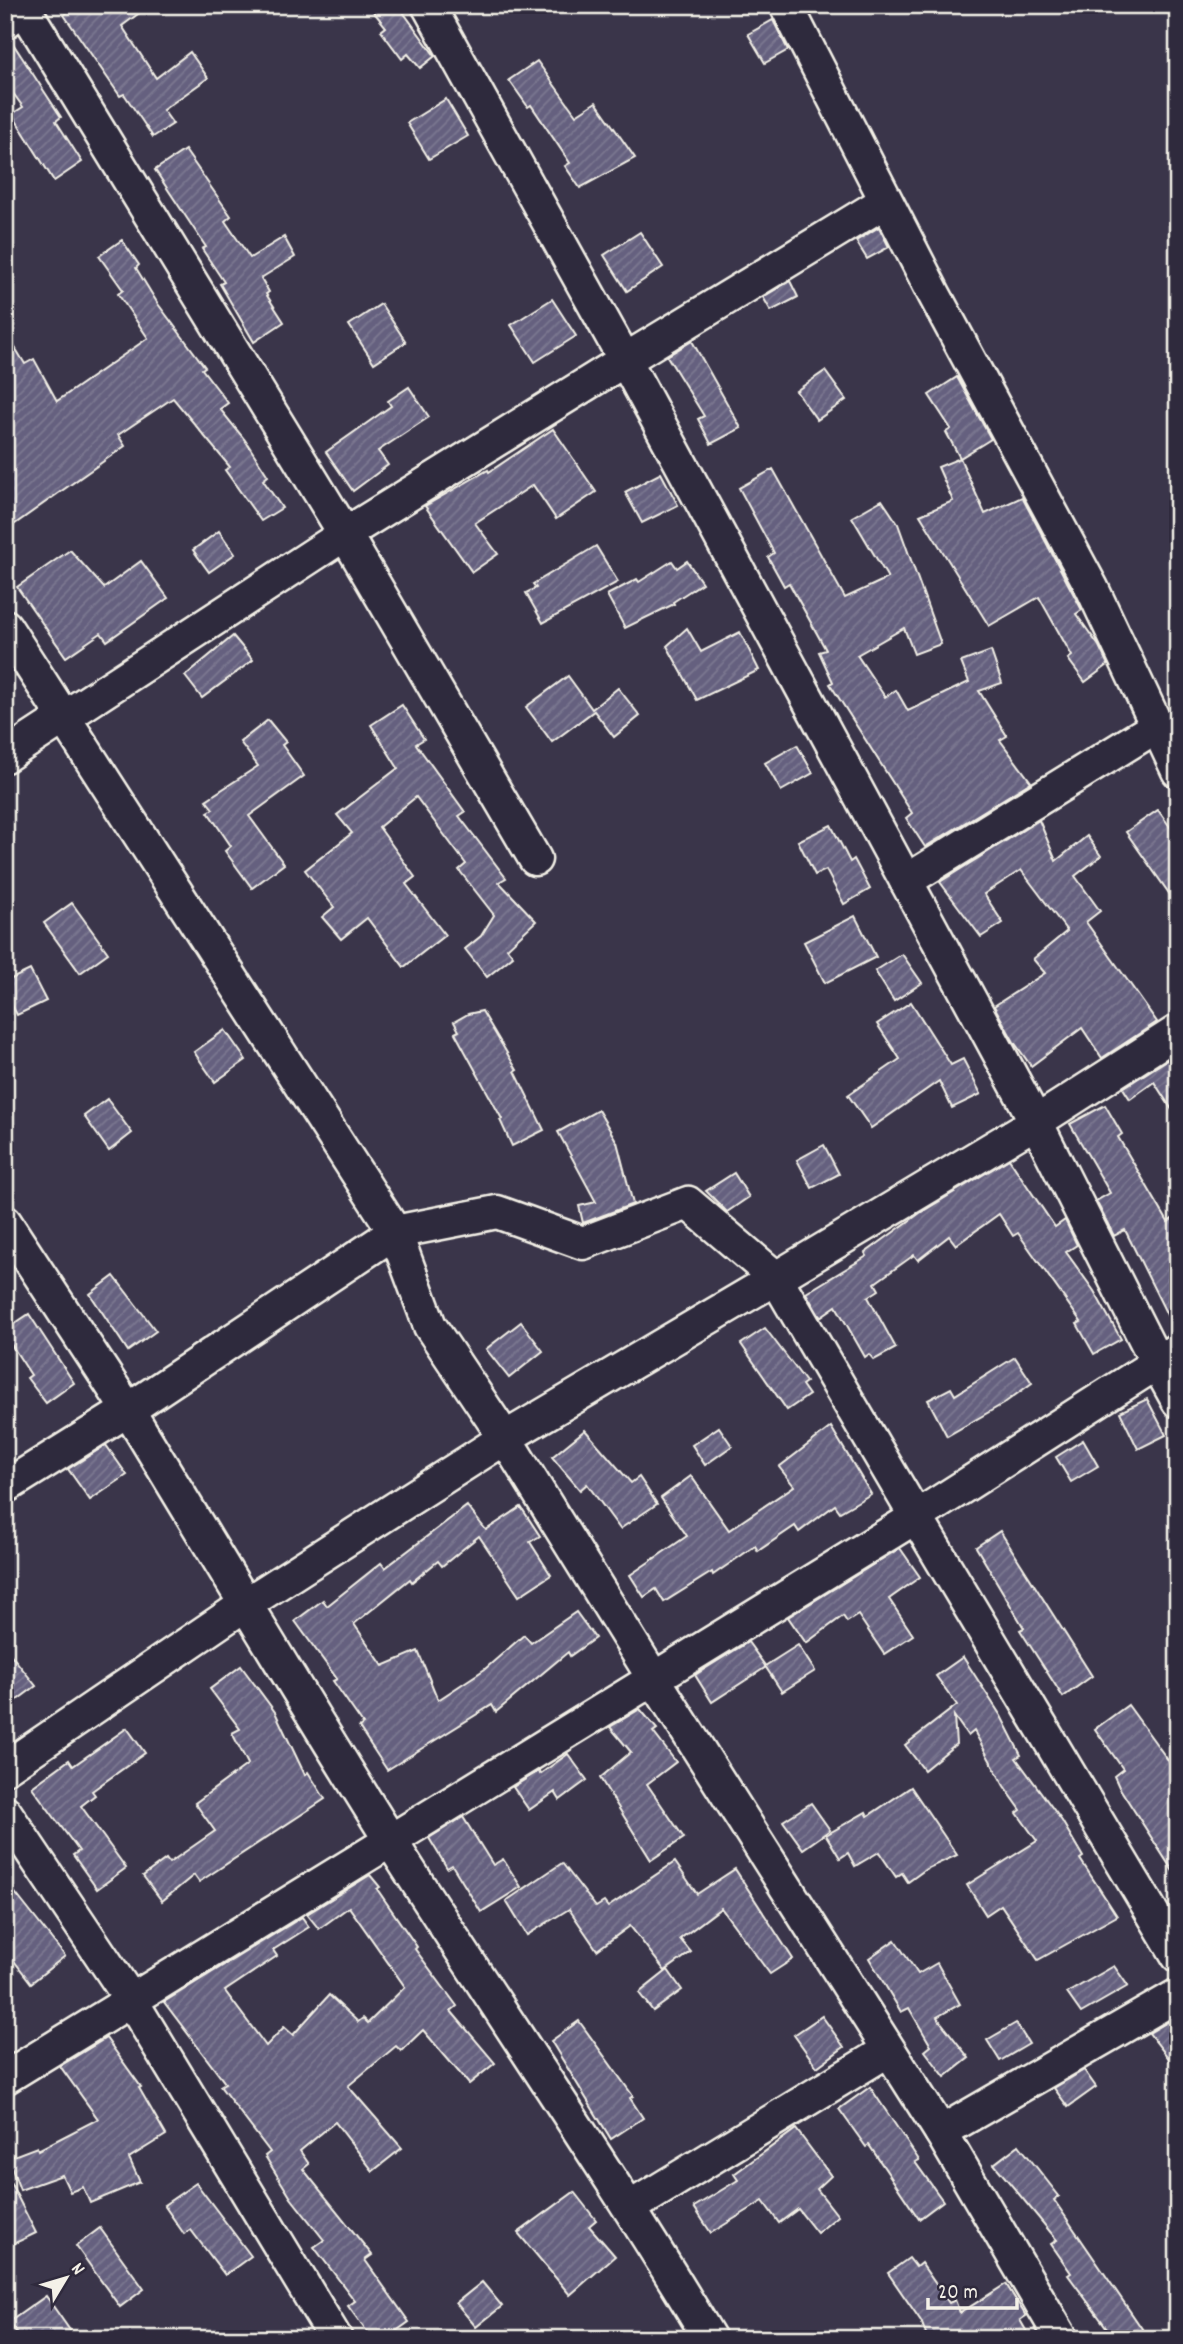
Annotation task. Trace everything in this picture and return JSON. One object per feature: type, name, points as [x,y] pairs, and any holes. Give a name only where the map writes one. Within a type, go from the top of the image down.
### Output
[{"type":"street","points":[[428,5],[625,360],[1036,1122],[1167,1356],[1178,1401]]},
{"type":"street","points":[[786,5],[886,201],[1092,588],[1178,771]]},
{"type":"street","points":[[20,10],[345,534],[536,859]]},
{"type":"street","points":[[5,756],[345,534],[886,201]]},
{"type":"street","points":[[5,626],[395,1233],[430,1325],[505,1438],[653,1679],[941,2132],[1062,2339]]},
{"type":"street","points":[[906,881],[1157,726]]},
{"type":"street","points":[[5,1768],[246,1604],[505,1438],[1036,1122],[1178,1031]]},
{"type":"street","points":[[5,1487],[128,1410],[395,1233],[497,1212],[583,1243],[688,1203],[776,1278],[1178,1956]]},
{"type":"street","points":[[5,1222],[128,1410],[390,1841],[631,2207],[710,2339]]},
{"type":"street","points":[[5,2078],[916,1517],[1167,1356]]},
{"type":"street","points":[[5,1812],[131,2000],[336,2339]]},
{"type":"street","points":[[941,2132],[1178,1995]]},
{"type":"street","points":[[631,2207],[887,2050]]},
{"type":"building","points":[[76,5],[150,5],[122,26],[156,78],[190,52],[208,78],[163,110],[173,124],[153,137],[124,94],[120,96],[64,15]]},
{"type":"building","points":[[368,5],[398,5],[435,56],[420,68],[408,54],[402,59],[381,31],[386,27]]},
{"type":"building","points":[[773,20],[788,50],[765,63],[748,34]]},
{"type":"building","points":[[10,39],[61,117],[56,121],[82,162],[54,181],[12,114],[23,107],[10,89],[5,92],[5,40]]},
{"type":"building","points":[[537,61],[576,115],[596,102],[635,158],[580,188],[565,166],[570,163],[531,105],[528,107],[509,80]]},
{"type":"building","points":[[446,99],[468,136],[429,159],[407,123]]},
{"type":"building","points":[[185,150],[231,216],[225,221],[250,258],[284,237],[295,257],[261,278],[269,292],[266,294],[284,322],[254,342],[220,284],[224,282],[202,249],[206,247],[155,170]]},
{"type":"building","points":[[879,227],[889,247],[867,259],[856,241]]},
{"type":"building","points":[[640,232],[663,267],[627,291],[604,255]]},
{"type":"building","points":[[122,240],[139,265],[136,268],[158,304],[228,403],[220,409],[245,440],[268,476],[263,480],[282,508],[261,521],[225,470],[230,467],[173,398],[118,435],[125,446],[5,531],[5,331],[25,364],[34,359],[57,401],[148,338],[118,294],[123,290],[99,256]]},
{"type":"building","points":[[790,281],[798,297],[771,311],[763,297]]},
{"type":"building","points":[[552,299],[576,336],[535,362],[511,325]]},
{"type":"building","points":[[381,304],[406,342],[374,363],[349,325]]},
{"type":"building","points":[[692,341],[741,428],[711,444],[698,419],[704,416],[667,356]]},
{"type":"building","points":[[825,371],[846,400],[817,420],[796,391]]},
{"type":"building","points":[[957,377],[991,439],[960,458],[946,432],[951,429],[929,395]]},
{"type":"building","points":[[409,387],[429,417],[378,451],[388,465],[353,491],[326,452],[391,406],[388,401]]},
{"type":"building","points":[[553,429],[596,492],[556,519],[533,485],[475,523],[498,554],[472,572],[425,506],[488,470],[489,472]]},
{"type":"building","points":[[960,458],[985,514],[1022,497],[1082,610],[1076,614],[1099,646],[1108,665],[1085,682],[1068,659],[1072,656],[1039,597],[989,626],[920,515],[953,501],[938,467]]},
{"type":"building","points":[[773,469],[845,598],[888,578],[852,517],[882,500],[898,524],[941,644],[914,654],[904,628],[857,655],[885,697],[896,690],[908,711],[969,682],[961,662],[991,651],[1002,683],[979,691],[1007,736],[1000,740],[1031,782],[925,847],[906,818],[912,813],[830,684],[833,682],[819,652],[826,650],[789,583],[784,586],[768,557],[774,553],[739,488]]},
{"type":"building","points":[[661,473],[678,505],[642,523],[625,492]]},
{"type":"building","points":[[219,531],[235,554],[209,572],[193,550]]},
{"type":"building","points":[[596,546],[618,582],[543,623],[526,593],[536,588],[533,584]]},
{"type":"building","points":[[70,550],[104,588],[141,561],[168,598],[107,641],[101,633],[66,657],[17,587]]},
{"type":"building","points":[[672,561],[677,568],[687,561],[702,583],[673,602],[674,604],[625,628],[607,595],[637,579],[639,582]]},
{"type":"building","points":[[687,628],[701,652],[740,632],[759,670],[697,700],[667,646]]},
{"type":"building","points":[[233,636],[253,660],[202,698],[185,676]]},
{"type":"building","points":[[568,676],[592,709],[618,688],[640,716],[614,737],[594,711],[552,742],[526,707]]},
{"type":"building","points":[[402,705],[424,739],[416,744],[465,812],[459,816],[506,878],[499,882],[536,921],[507,948],[513,956],[487,977],[465,949],[481,936],[494,915],[459,870],[466,864],[416,797],[379,827],[415,877],[406,884],[445,935],[404,967],[367,918],[341,939],[322,917],[334,907],[305,870],[352,833],[337,815],[398,768],[371,725]]},
{"type":"building","points":[[268,720],[286,742],[282,745],[304,776],[249,816],[284,864],[252,888],[225,851],[231,846],[208,812],[213,809],[206,800],[258,766],[240,742]]},
{"type":"building","points":[[797,745],[813,773],[781,791],[765,763]]},
{"type":"building","points":[[1158,810],[1178,838],[1178,906],[1126,832]]},
{"type":"building","points":[[1039,820],[1056,861],[1087,836],[1101,856],[1075,876],[1100,911],[1086,922],[1157,1022],[1102,1058],[1082,1028],[1031,1066],[994,1006],[1045,973],[1033,959],[1067,931],[1021,870],[984,894],[1003,923],[981,937],[940,882]]},
{"type":"building","points":[[831,825],[850,862],[854,859],[870,889],[844,904],[826,870],[815,875],[798,841]]},
{"type":"building","points":[[72,903],[108,953],[80,973],[44,923]]},
{"type":"building","points":[[855,916],[876,957],[825,983],[804,942]]},
{"type":"building","points":[[902,954],[922,983],[894,1001],[875,971]]},
{"type":"building","points":[[30,970],[46,1001],[17,1015],[5,992],[5,982]]},
{"type":"building","points":[[911,1002],[951,1065],[963,1059],[981,1094],[952,1108],[939,1081],[871,1128],[848,1095],[900,1059],[877,1024]]},
{"type":"building","points":[[482,1011],[517,1070],[515,1071],[544,1130],[512,1146],[500,1120],[502,1119],[455,1033],[459,1031],[454,1022],[468,1014]]},
{"type":"building","points":[[225,1030],[246,1060],[215,1082],[194,1052]]},
{"type":"building","points":[[1178,1053],[1178,1119],[1154,1082],[1130,1099],[1123,1088]]},
{"type":"building","points":[[107,1099],[132,1133],[109,1151],[84,1116]]},
{"type":"building","points":[[1105,1105],[1122,1134],[1118,1137],[1168,1222],[1178,1215],[1178,1331],[1175,1331],[1125,1230],[1114,1236],[1096,1201],[1110,1193],[1070,1124]]},
{"type":"building","points":[[598,1110],[617,1142],[633,1204],[583,1223],[579,1206],[596,1202],[558,1132]]},
{"type":"building","points":[[824,1145],[839,1174],[812,1188],[797,1160]]},
{"type":"building","points":[[1009,1159],[1055,1227],[1065,1220],[1077,1245],[1066,1252],[1094,1291],[1121,1339],[1094,1354],[1077,1324],[1081,1322],[1018,1233],[1013,1236],[999,1214],[956,1245],[949,1236],[918,1260],[914,1255],[875,1283],[879,1290],[868,1297],[896,1348],[874,1360],[869,1354],[865,1357],[836,1306],[820,1317],[806,1293],[867,1256],[865,1253],[920,1213]]},
{"type":"building","points":[[734,1173],[749,1197],[727,1212],[706,1191]]},
{"type":"building","points":[[114,1276],[156,1331],[128,1351],[90,1294]]},
{"type":"building","points":[[29,1314],[74,1383],[46,1403],[27,1378],[31,1375],[5,1335],[5,1330]]},
{"type":"building","points":[[521,1322],[543,1351],[509,1378],[486,1349]]},
{"type":"building","points":[[765,1328],[806,1382],[802,1385],[809,1395],[787,1410],[741,1344]]},
{"type":"building","points":[[1015,1357],[1032,1383],[1003,1404],[947,1436],[928,1400],[951,1388],[955,1395]]},
{"type":"building","points":[[1147,1399],[1166,1435],[1138,1449],[1120,1412]]},
{"type":"building","points":[[719,1427],[732,1446],[705,1465],[692,1445]]},
{"type":"building","points":[[831,1427],[871,1494],[840,1512],[835,1505],[799,1532],[795,1526],[758,1551],[755,1546],[713,1575],[712,1572],[664,1602],[656,1589],[644,1597],[630,1575],[687,1536],[661,1498],[691,1476],[729,1530],[794,1486],[779,1467]]},
{"type":"building","points":[[585,1430],[631,1483],[639,1477],[657,1504],[620,1529],[587,1484],[580,1490],[552,1457]]},
{"type":"building","points":[[1083,1440],[1098,1466],[1071,1482],[1056,1457]]},
{"type":"building","points":[[106,1445],[127,1475],[90,1500],[68,1469]]},
{"type":"building","points":[[467,1506],[486,1530],[521,1507],[540,1536],[530,1542],[551,1575],[519,1596],[479,1536],[442,1566],[438,1561],[412,1582],[410,1579],[354,1624],[383,1666],[418,1651],[438,1700],[485,1669],[524,1635],[531,1643],[576,1612],[595,1638],[570,1656],[568,1652],[496,1712],[492,1705],[387,1770],[359,1727],[363,1724],[333,1681],[337,1679],[295,1621],[323,1600],[327,1606],[381,1563],[385,1568]]},
{"type":"building","points":[[1000,1531],[1092,1676],[1063,1697],[1020,1630],[1024,1628],[976,1547]]},
{"type":"building","points":[[900,1548],[920,1577],[889,1599],[913,1635],[884,1654],[858,1615],[847,1622],[843,1616],[806,1643],[788,1617]]},
{"type":"building","points":[[748,1642],[766,1667],[712,1702],[695,1675]]},
{"type":"building","points":[[798,1645],[815,1671],[782,1692],[765,1666]]},
{"type":"building","points":[[5,1647],[36,1686],[5,1709]]},
{"type":"building","points":[[963,1657],[1001,1716],[1021,1755],[1016,1758],[1062,1821],[1083,1857],[1080,1859],[1117,1916],[1038,1960],[1001,1905],[986,1915],[967,1885],[1037,1841],[1017,1813],[1021,1810],[1004,1786],[974,1731],[968,1736],[954,1716],[956,1744],[924,1770],[905,1745],[957,1705],[936,1676]]},
{"type":"building","points":[[241,1666],[275,1712],[305,1775],[308,1772],[325,1799],[199,1882],[194,1875],[162,1901],[143,1876],[166,1859],[169,1863],[215,1831],[195,1803],[248,1764],[232,1733],[240,1729],[210,1689]]},
{"type":"building","points":[[1128,1705],[1178,1774],[1178,1879],[1119,1787],[1114,1776],[1123,1769],[1095,1729]]},
{"type":"building","points":[[640,1709],[657,1729],[653,1732],[676,1762],[647,1784],[684,1838],[651,1860],[600,1778],[631,1752],[610,1727]]},
{"type":"building","points":[[127,1728],[145,1753],[92,1791],[95,1795],[81,1806],[126,1868],[97,1889],[73,1855],[79,1851],[32,1787],[69,1760],[73,1766]]},
{"type":"building","points":[[568,1754],[587,1780],[560,1800],[555,1792],[529,1810],[513,1787],[539,1771],[540,1774]]},
{"type":"building","points":[[911,1787],[957,1855],[926,1869],[908,1882],[902,1873],[896,1877],[879,1852],[855,1866],[848,1853],[840,1858],[826,1835],[866,1812],[868,1816]]},
{"type":"building","points":[[811,1803],[830,1830],[803,1849],[783,1821]]},
{"type":"building","points":[[463,1817],[493,1865],[503,1859],[521,1887],[481,1912],[452,1865],[447,1868],[429,1838]]},
{"type":"building","points":[[675,1862],[697,1894],[735,1869],[793,1959],[770,1974],[721,1908],[680,1939],[691,1952],[665,1971],[630,1926],[597,1950],[569,1909],[527,1935],[506,1901],[562,1863],[596,1907],[604,1902],[608,1907]]},
{"type":"building","points":[[370,1875],[417,1947],[415,1949],[457,2006],[451,2011],[495,2063],[469,2084],[423,2030],[401,2051],[396,2046],[348,2086],[402,2148],[373,2171],[335,2122],[300,2151],[309,2164],[303,2169],[372,2255],[365,2260],[409,2322],[385,2339],[372,2339],[348,2306],[355,2301],[314,2247],[324,2240],[291,2198],[265,2156],[270,2152],[220,2086],[225,2083],[164,2002],[302,1917],[309,1927],[273,1950],[277,1956],[225,1991],[266,2046],[284,2027],[293,2035],[329,1995],[358,2022],[363,2018],[368,2023],[405,1987],[349,1907],[319,1929],[307,1914]]},
{"type":"building","points":[[5,1880],[65,1956],[31,1983],[5,1949]]},
{"type":"building","points":[[895,1940],[918,1974],[937,1963],[960,2004],[937,2017],[969,2058],[945,2077],[925,2051],[931,2046],[909,2008],[901,2012],[869,1958]]},
{"type":"building","points":[[1114,1966],[1128,1986],[1081,2013],[1067,1993]]},
{"type":"building","points":[[668,1970],[682,1990],[653,2011],[639,1993]]},
{"type":"building","points":[[822,2016],[844,2047],[817,2067],[794,2035]]},
{"type":"building","points":[[1178,2016],[1178,2070],[1149,2033]]},
{"type":"building","points":[[579,2021],[633,2096],[630,2098],[643,2118],[611,2139],[551,2041]]},
{"type":"building","points":[[1016,2023],[1029,2044],[1000,2061],[987,2040]]},
{"type":"building","points":[[106,2038],[141,2087],[139,2088],[166,2135],[129,2158],[140,2182],[90,2203],[83,2187],[70,2192],[62,2175],[20,2190],[8,2158],[37,2147],[38,2150],[98,2119],[60,2066]]},
{"type":"building","points":[[1084,2070],[1096,2087],[1068,2107],[1054,2088]]},
{"type":"building","points":[[870,2087],[919,2160],[915,2162],[943,2201],[919,2219],[869,2145],[866,2147],[839,2109]]},
{"type":"building","points":[[796,2129],[831,2176],[817,2189],[838,2216],[817,2233],[798,2209],[779,2223],[763,2201],[711,2233],[694,2207],[738,2180],[734,2174]]},
{"type":"building","points":[[1019,2145],[1059,2196],[1054,2200],[1149,2339],[1115,2339],[1068,2275],[1071,2273],[1051,2244],[1057,2240],[994,2164]]},
{"type":"building","points":[[5,2172],[36,2233],[5,2248]]},
{"type":"building","points":[[196,2183],[251,2256],[225,2275],[191,2230],[184,2234],[164,2205]]},
{"type":"building","points":[[574,2192],[596,2220],[589,2226],[615,2256],[570,2295],[518,2233]]},
{"type":"building","points":[[100,2228],[144,2289],[120,2307],[76,2246]]},
{"type":"building","points":[[909,2258],[916,2267],[921,2263],[949,2303],[955,2300],[960,2313],[1006,2284],[1026,2316],[1020,2320],[1031,2339],[919,2339],[926,2334],[921,2321],[888,2273]]},
{"type":"building","points":[[482,2282],[502,2306],[476,2327],[456,2303]]},
{"type":"building","points":[[46,2296],[76,2339],[21,2339],[9,2322]]}]
